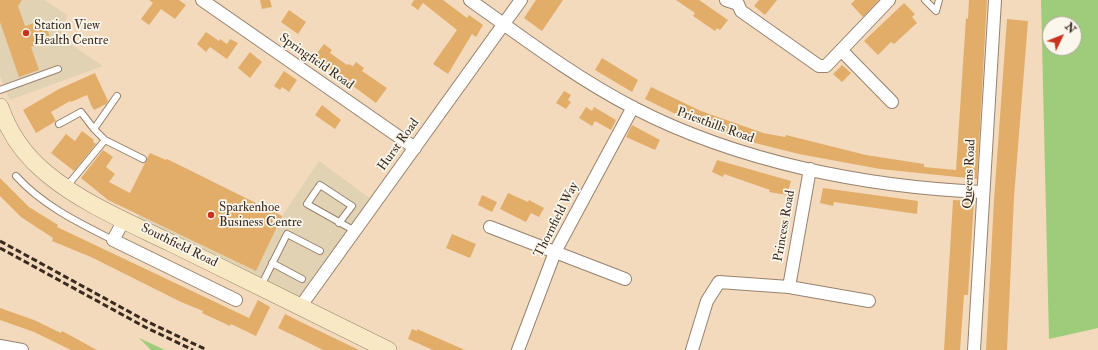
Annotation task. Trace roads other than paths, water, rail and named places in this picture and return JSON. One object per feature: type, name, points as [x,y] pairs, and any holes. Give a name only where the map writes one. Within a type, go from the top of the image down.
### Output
[{"type":"main road","name":"Southfield Road","points":[[0,107],[6,128],[18,144],[33,162],[66,188],[124,220],[300,307],[370,346],[388,350]]},
{"type":"street","name":"Springfield Road","points":[[202,0],[415,148]]},
{"type":"street","name":"Priesthills Road","points":[[470,0],[570,70],[633,108],[710,140],[810,170],[890,185],[983,192]]},
{"type":"street","name":"Hurst Road","points":[[300,307],[521,0]]},
{"type":"street","points":[[726,0],[742,2],[741,11],[819,66],[826,66],[842,51],[889,0]]},
{"type":"street","name":"Queens Road","points":[[974,350],[995,0]]},
{"type":"street","points":[[842,51],[892,102]]},
{"type":"street","name":"Thornfield Way","points":[[518,350],[555,252],[633,108]]},
{"type":"street","name":"Princess Road","points":[[789,287],[810,170]]},
{"type":"street","points":[[124,220],[114,240],[236,300]]},
{"type":"street","points":[[490,227],[625,279]]},
{"type":"street","points":[[692,350],[707,301],[719,282],[789,287],[869,301]]},
{"type":"street","points":[[0,346],[22,350]]},
{"type":"lane","points":[[925,0],[936,11],[939,0]]},
{"type":"lane","points":[[0,90],[58,69]]},
{"type":"lane","points":[[94,129],[117,96]]},
{"type":"lane","points":[[59,124],[81,112],[105,140],[143,159]]},
{"type":"lane","points":[[66,188],[105,140]]},
{"type":"lane","points":[[16,176],[39,197],[71,218],[114,240]]},
{"type":"lane","points":[[339,223],[352,206],[320,185],[307,204],[339,223],[355,231]]},
{"type":"lane","points":[[261,287],[287,234],[320,252]]},
{"type":"lane","points":[[272,263],[302,279]]},
{"type":"railway","points":[[0,241],[148,322],[207,350]]},
{"type":"railway","points":[[0,248],[145,327],[193,350]]},
{"type":"place","name":"Station View Health Centre","points":[[26,33]]},
{"type":"place","name":"Sparkenhoe Business Centre","points":[[211,215]]}]
